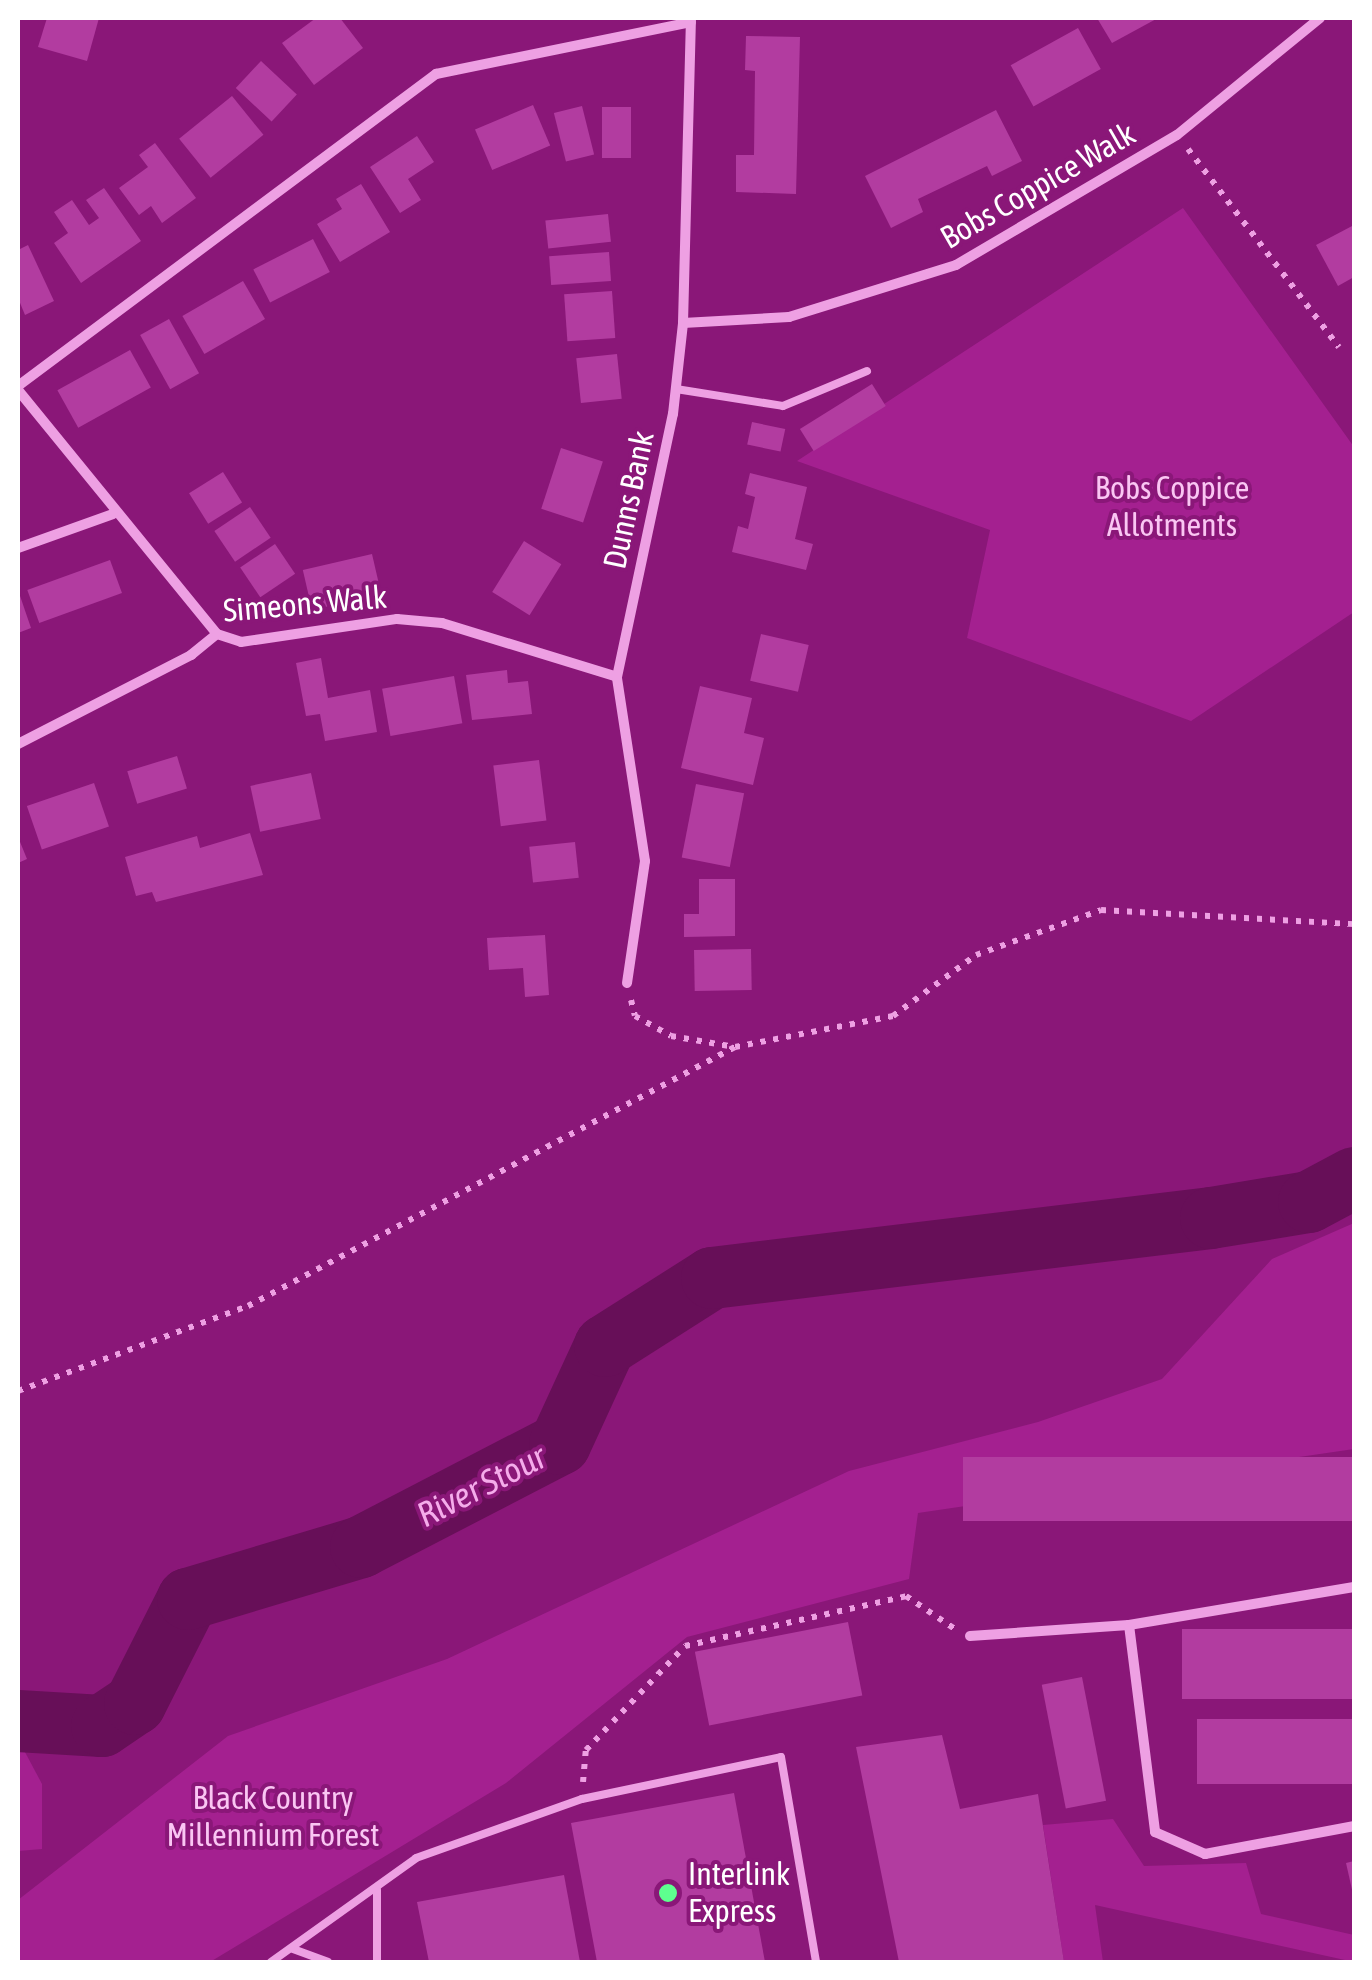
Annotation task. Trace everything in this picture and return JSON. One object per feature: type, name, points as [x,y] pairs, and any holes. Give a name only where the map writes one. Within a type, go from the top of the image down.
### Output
[{"type":"street","name":"Bobs Coppice Walk","points":[[683,323],[790,317],[956,265],[1177,135],[1320,18]]},
{"type":"street","name":"Dunns Bank","points":[[217,634],[113,514],[18,388],[436,74],[691,20],[683,323],[676,389],[617,677],[645,861],[627,983]]},
{"type":"street","points":[[18,548],[113,514]]},
{"type":"street","name":"Simeons Walk","points":[[18,744],[191,655],[217,634],[241,642],[397,619],[442,623],[617,677]]},
{"type":"street","points":[[970,1636],[1129,1625],[1354,1587]]},
{"type":"street","points":[[1129,1625],[1156,1832],[1205,1854],[1354,1826]]},
{"type":"lane","points":[[676,389],[783,406],[866,371]]},
{"type":"lane","points":[[271,1962],[416,1858],[582,1798],[781,1757],[816,1962]]},
{"type":"lane","points":[[376,1890],[377,1962]]},
{"type":"lane","points":[[294,1949],[328,1962]]},
{"type":"path","points":[[1177,135],[1339,347]]},
{"type":"path","points":[[18,1391],[248,1306],[735,1048],[893,1016],[976,955],[1101,910],[1354,924]]},
{"type":"path","points":[[627,983],[636,1016],[670,1036],[735,1048]]},
{"type":"path","points":[[582,1798],[586,1750],[685,1646],[906,1596],[970,1636]]},
{"type":"green space","name":"Bobs Coppice Allotments","points":[[1183,208],[1354,447],[1354,612],[1191,721],[967,638],[990,530],[797,461]]},
{"type":"green space","name":"Black Country Millennium Forest","points":[[1354,1223],[1354,1449],[918,1513],[909,1579],[687,1637],[506,1783],[210,1962],[18,1962],[18,1900],[228,1736],[447,1659],[849,1471],[1038,1422],[1162,1379],[1272,1259]]},
{"type":"green space","points":[[18,1739],[42,1784],[42,1849],[18,1851]]},
{"type":"green space","points":[[1113,1819],[1144,1866],[1246,1863],[1261,1914],[1354,1935],[1354,1962],[1095,1905],[1103,1962],[1064,1962],[1043,1825]]},
{"type":"building","points":[[47,18],[99,18],[87,61],[38,47]]},
{"type":"building","points":[[316,18],[340,18],[363,48],[314,85],[282,43]]},
{"type":"building","points":[[1097,18],[1158,18],[1112,43]]},
{"type":"building","points":[[1078,28],[1101,69],[1033,106],[1011,65]]},
{"type":"building","points":[[746,36],[800,37],[796,194],[736,192],[736,155],[754,155],[755,71],[745,70]]},
{"type":"building","points":[[261,61],[297,94],[272,121],[236,88]]},
{"type":"building","points":[[232,96],[263,135],[211,178],[179,139]]},
{"type":"building","points":[[533,105],[550,146],[492,170],[475,130]]},
{"type":"building","points":[[582,106],[594,155],[566,162],[554,113]]},
{"type":"building","points":[[602,107],[631,107],[631,158],[602,158]]},
{"type":"building","points":[[996,110],[1022,161],[992,176],[987,166],[918,199],[923,212],[891,228],[865,176]]},
{"type":"building","points":[[417,136],[434,162],[408,179],[421,200],[400,213],[370,167]]},
{"type":"building","points":[[155,143],[196,198],[162,223],[151,206],[139,215],[119,188],[148,167],[139,155]]},
{"type":"building","points":[[361,184],[390,232],[340,262],[317,224],[342,209],[336,199]]},
{"type":"building","points":[[104,188],[141,241],[81,283],[54,243],[68,233],[54,212],[72,200],[89,225],[99,218],[86,200]]},
{"type":"building","points":[[608,214],[611,242],[548,248],[545,221]]},
{"type":"building","points":[[1354,225],[1354,277],[1338,286],[1316,245]]},
{"type":"building","points":[[313,239],[330,272],[270,302],[253,269]]},
{"type":"building","points":[[28,245],[54,301],[25,315],[18,298],[18,250]]},
{"type":"building","points":[[609,252],[611,281],[551,285],[549,256]]},
{"type":"building","points":[[243,281],[265,319],[204,354],[182,316]]},
{"type":"building","points":[[612,291],[615,338],[567,341],[564,294]]},
{"type":"building","points":[[169,319],[199,373],[170,389],[140,335]]},
{"type":"building","points":[[130,350],[151,388],[78,428],[57,390]]},
{"type":"building","points":[[617,354],[622,399],[581,403],[576,358]]},
{"type":"building","points":[[872,384],[886,406],[814,451],[800,429]]},
{"type":"building","points":[[752,422],[785,429],[780,452],[747,444]]},
{"type":"building","points":[[561,448],[603,462],[583,522],[541,509]]},
{"type":"building","points":[[223,472],[242,503],[208,524],[189,493]]},
{"type":"building","points":[[750,473],[807,487],[795,539],[813,544],[806,570],[732,552],[738,526],[748,529],[755,497],[745,494]]},
{"type":"building","points":[[250,507],[271,538],[235,562],[214,531]]},
{"type":"building","points":[[524,541],[561,564],[530,615],[492,592]]},
{"type":"building","points":[[275,544],[295,574],[260,597],[240,567]]},
{"type":"building","points":[[372,554],[381,594],[312,610],[303,570]]},
{"type":"building","points":[[110,560],[122,593],[39,623],[27,590]]},
{"type":"building","points":[[18,590],[31,628],[18,633]]},
{"type":"building","points":[[761,634],[809,645],[798,692],[750,681]]},
{"type":"building","points":[[321,658],[328,698],[370,690],[377,732],[325,741],[320,714],[306,716],[296,663]]},
{"type":"building","points":[[507,670],[508,683],[528,681],[532,714],[472,720],[466,675]]},
{"type":"building","points":[[454,676],[462,723],[390,736],[382,689]]},
{"type":"building","points":[[700,686],[752,698],[744,733],[764,738],[753,785],[681,768]]},
{"type":"building","points":[[177,756],[187,789],[137,804],[127,771]]},
{"type":"building","points":[[539,760],[546,821],[501,826],[493,766]]},
{"type":"building","points":[[311,773],[321,819],[260,832],[250,786]]},
{"type":"building","points":[[94,783],[109,826],[42,850],[27,806]]},
{"type":"building","points":[[696,784],[744,793],[730,867],[682,858]]},
{"type":"building","points":[[250,833],[263,875],[156,902],[152,892],[136,896],[125,857],[197,836],[200,848]]},
{"type":"building","points":[[18,837],[27,859],[18,863]]},
{"type":"building","points":[[575,842],[579,878],[533,883],[529,847]]},
{"type":"building","points":[[699,879],[735,879],[735,936],[684,937],[684,914],[699,914]]},
{"type":"building","points":[[545,935],[549,995],[525,997],[523,968],[489,970],[487,938]]},
{"type":"building","points":[[751,949],[752,990],[695,991],[694,950]]},
{"type":"building","points":[[963,1457],[1354,1457],[1354,1521],[963,1521]]},
{"type":"building","points":[[848,1622],[862,1696],[709,1725],[695,1652]]},
{"type":"building","points":[[1182,1629],[1354,1629],[1354,1699],[1182,1699]]},
{"type":"building","points":[[1082,1677],[1106,1801],[1066,1809],[1042,1685]]},
{"type":"building","points":[[1197,1719],[1354,1719],[1354,1784],[1197,1784]]},
{"type":"building","points":[[942,1735],[960,1809],[1038,1794],[1064,1962],[899,1962],[856,1747]]},
{"type":"building","name":"Interlink Express","points":[[734,1793],[765,1962],[597,1962],[571,1823]]},
{"type":"building","points":[[1354,1861],[1354,1893],[1353,1894],[1346,1863]]},
{"type":"building","points":[[564,1875],[580,1962],[429,1962],[417,1902]]},
{"type":"waterway","name":"River Stour","points":[[18,1721],[102,1726],[135,1704],[188,1599],[361,1547],[560,1444],[605,1346],[712,1278],[1211,1218],[1309,1202],[1354,1178]]},
{"type":"place","name":"Interlink Express","points":[[668,1893]]}]
